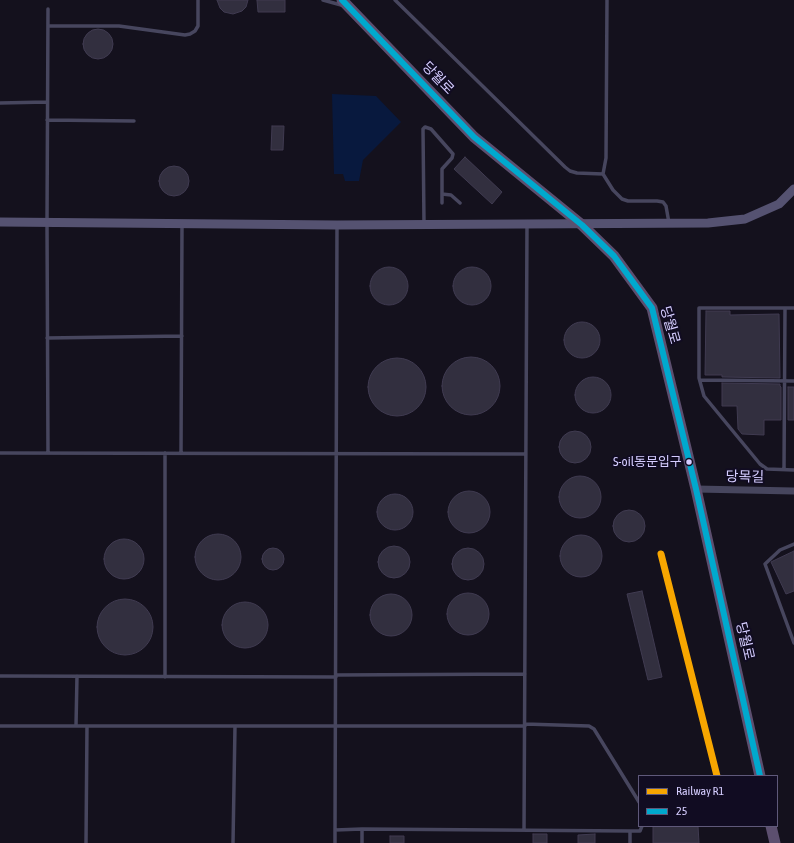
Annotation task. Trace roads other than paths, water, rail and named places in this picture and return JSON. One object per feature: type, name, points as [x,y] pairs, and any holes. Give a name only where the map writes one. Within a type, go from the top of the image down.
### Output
[{"type":"main road","name":"당월로","points":[[345,3],[474,137],[582,225],[614,256],[652,308],[696,489],[760,775]]},
{"type":"main road","points":[[0,222],[337,225],[708,224],[745,219],[779,204],[794,188]]},
{"type":"main road","points":[[771,827],[775,843]]},
{"type":"street","name":"당목길","points":[[696,489],[794,491]]},
{"type":"lane","points":[[48,26],[119,26],[185,35],[195,31],[198,26],[198,0]]},
{"type":"lane","points":[[323,0],[345,3]]},
{"type":"lane","points":[[395,0],[565,167],[570,171],[577,173],[603,174]]},
{"type":"lane","points":[[607,0],[606,158],[603,174],[613,190],[622,199],[628,201],[662,202],[666,206],[669,224]]},
{"type":"lane","points":[[48,9],[48,453]]},
{"type":"lane","points":[[0,102],[47,102]]},
{"type":"lane","points":[[47,120],[134,121]]},
{"type":"lane","points":[[424,224],[423,129],[425,127],[431,129],[453,154],[452,158],[442,169],[442,203]]},
{"type":"lane","points":[[442,194],[451,195],[460,203]]},
{"type":"lane","points":[[181,453],[182,224]]},
{"type":"lane","points":[[524,830],[527,224]]},
{"type":"lane","points":[[335,843],[337,225]]},
{"type":"lane","points":[[794,308],[699,308],[699,370],[704,396],[760,464],[767,469],[794,470]]},
{"type":"lane","points":[[784,469],[785,308]]},
{"type":"lane","points":[[47,338],[182,336]]},
{"type":"lane","points":[[700,380],[794,381]]},
{"type":"lane","points":[[0,453],[526,454]]},
{"type":"lane","points":[[165,453],[165,677]]},
{"type":"lane","points":[[794,544],[780,550],[765,564],[794,642]]},
{"type":"lane","points":[[0,676],[165,677],[525,674]]},
{"type":"lane","points":[[76,726],[77,676]]},
{"type":"lane","points":[[0,726],[589,726],[594,729],[638,800]]},
{"type":"lane","points":[[86,843],[87,726]]},
{"type":"lane","points":[[233,843],[235,726]]},
{"type":"lane","points":[[335,830],[640,831],[642,827]]},
{"type":"lane","points":[[362,829],[362,843]]},
{"type":"lane","points":[[630,831],[630,843]]},
{"type":"water","points":[[332,94],[376,96],[401,122],[363,160],[359,181],[345,181],[343,174],[334,174]]},
{"type":"rail line","name":"R1","points":[[661,554],[717,775]]},
{"type":"place","name":"S-oil동문입구","points":[[689,462]]}]
